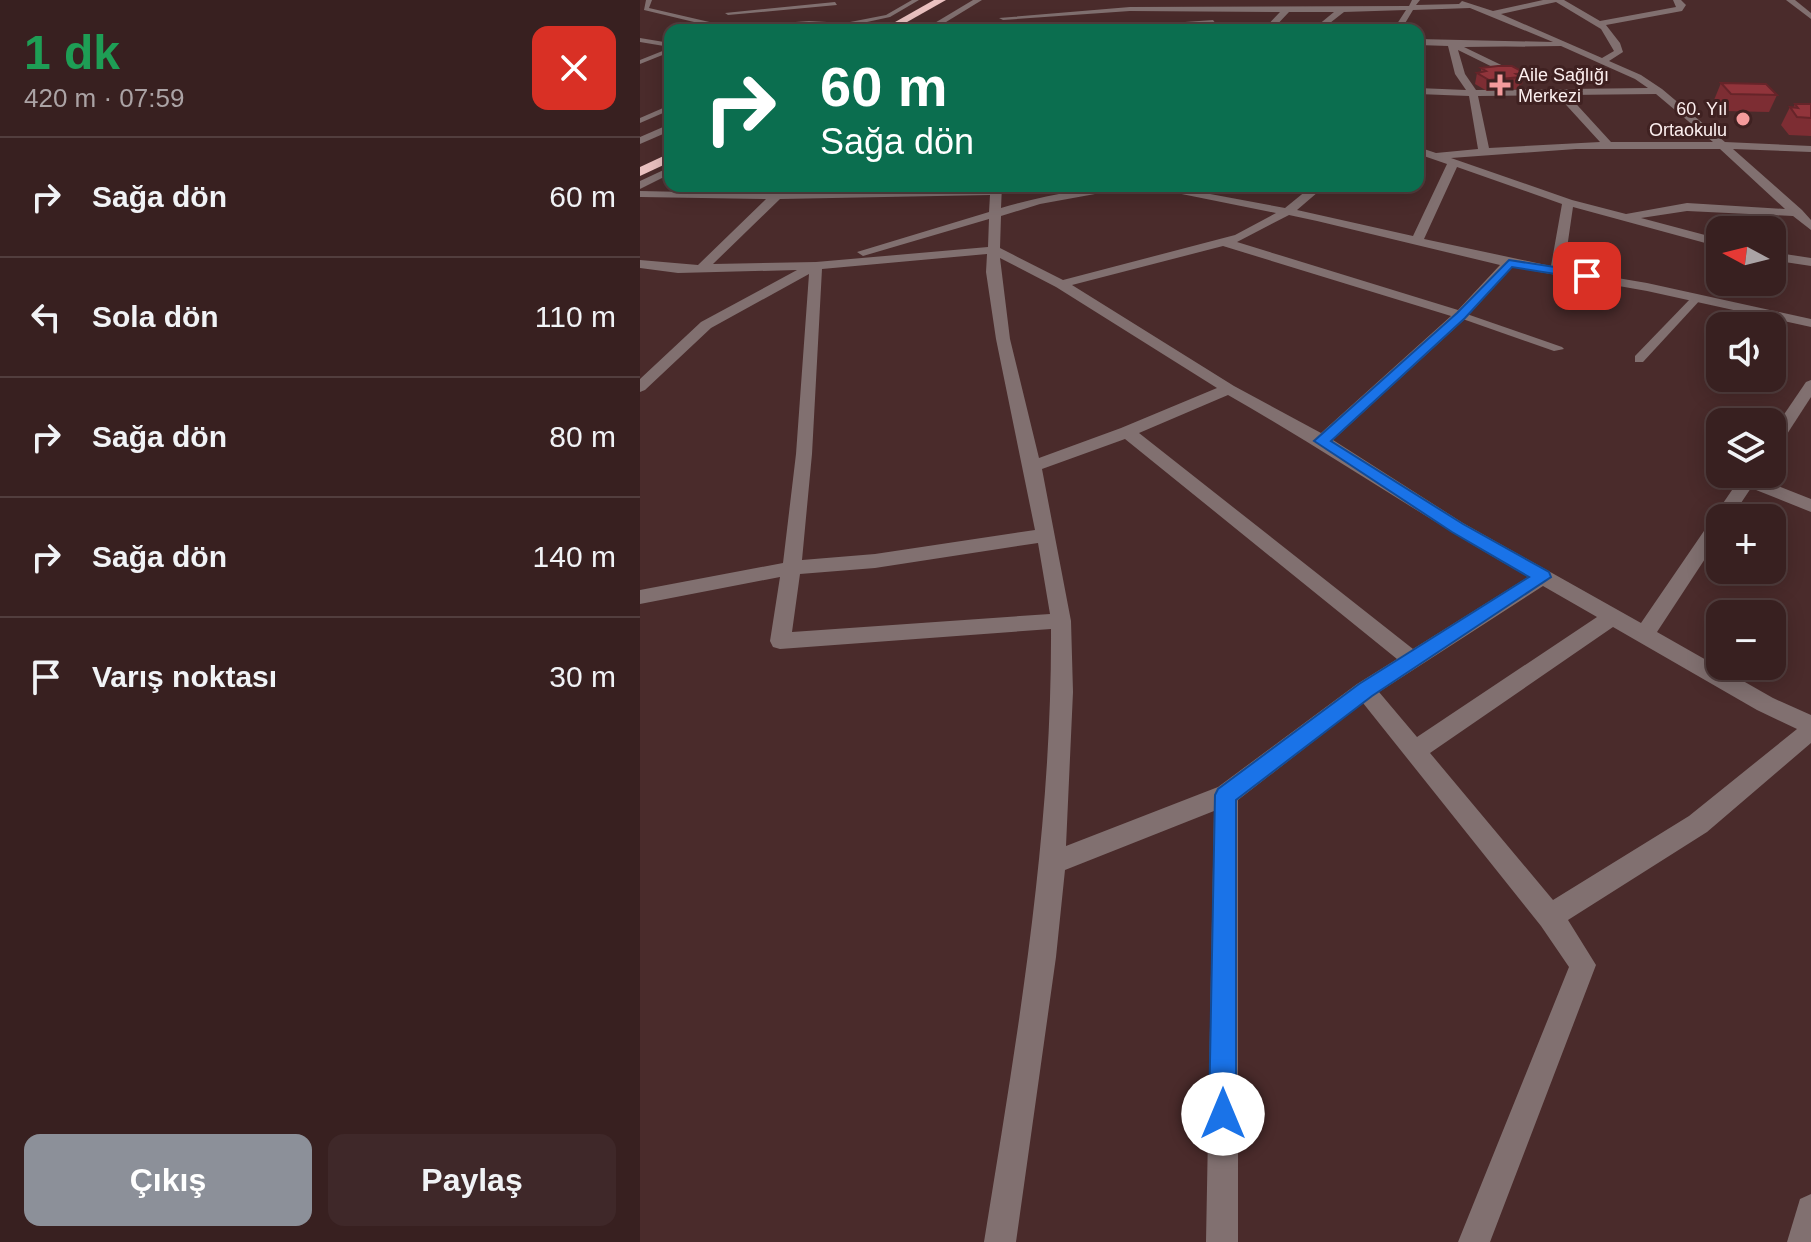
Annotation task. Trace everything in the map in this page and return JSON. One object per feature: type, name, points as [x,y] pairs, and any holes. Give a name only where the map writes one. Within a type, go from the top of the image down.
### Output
[{"type":"highway","points":[[897,24],[941,0]]},
{"type":"highway","points":[[918,24],[959,0]]},
{"type":"highway","points":[[640,155],[664,144]]},
{"type":"highway","points":[[640,172],[664,160]]},
{"type":"street","points":[[1134,0],[1140,9]]},
{"type":"street","points":[[1452,0],[1493,13],[1569,45],[1659,91],[1811,226]]},
{"type":"street","points":[[1493,13],[1557,0],[1599,24],[1614,38],[1619,52],[1603,61]]},
{"type":"street","points":[[1599,24],[1679,9],[1682,5],[1677,0]]},
{"type":"street","points":[[1790,0],[1811,17]]},
{"type":"street","points":[[938,24],[978,3]]},
{"type":"street","points":[[1003,18],[1198,5],[1222,10],[1342,10],[1414,4],[1472,6]]},
{"type":"street","points":[[1401,24],[1414,4]]},
{"type":"street","points":[[993,10],[1007,24]]},
{"type":"street","points":[[1003,18],[1012,10]]},
{"type":"street","points":[[1210,24],[1222,10]]},
{"type":"street","points":[[1273,24],[1287,10]]},
{"type":"street","points":[[1324,24],[1342,10]]},
{"type":"street","points":[[1185,24],[1213,22]]},
{"type":"street","points":[[1424,42],[1569,45]]},
{"type":"street","points":[[1452,44],[1548,92]]},
{"type":"street","points":[[1452,44],[1460,74],[1473,93],[1484,151]]},
{"type":"street","points":[[1424,91],[1659,91]]},
{"type":"street","points":[[1560,92],[1609,146]]},
{"type":"street","points":[[640,141],[664,130]]},
{"type":"street","points":[[1435,156],[1609,146],[1721,144],[1811,149]]},
{"type":"street","points":[[1424,152],[1568,202],[1706,239]]},
{"type":"street","points":[[1417,241],[1453,163]]},
{"type":"street","points":[[640,186],[664,173]]},
{"type":"street","points":[[640,194],[853,192]]},
{"type":"street","points":[[640,387],[706,325],[816,266],[996,196],[1039,201],[1095,192]]},
{"type":"street","points":[[1182,192],[1288,211],[1509,263],[1557,270],[1811,323]]},
{"type":"street","points":[[1061,284],[1239,238],[1288,211],[1312,192]]},
{"type":"street","points":[[701,269],[778,194]]},
{"type":"street","points":[[996,196],[993,272],[1003,339],[1033,466],[1061,621],[1062,692],[1053,863],[1043,957],[1000,1242]]},
{"type":"street","points":[[1557,270],[1568,202]]},
{"type":"street","points":[[1626,217],[1687,207],[1798,213]]},
{"type":"street","points":[[1224,242],[1461,315]]},
{"type":"street","points":[[640,264],[701,269],[816,266],[995,250],[1061,284],[1229,389],[1322,441],[1457,528],[1811,728],[1698,824],[1550,917]]},
{"type":"street","points":[[1786,258],[1811,262]]},
{"type":"street","points":[[1322,441],[1461,315],[1509,263]]},
{"type":"street","points":[[816,266],[811,369],[793,568],[780,641],[1061,621]]},
{"type":"street","points":[[1786,423],[1811,385]]},
{"type":"street","points":[[1033,466],[1127,432],[1229,389]]},
{"type":"street","points":[[1127,432],[1413,660]]},
{"type":"street","points":[[1773,488],[1811,506]]},
{"type":"street","points":[[640,597],[793,568],[875,561],[1046,535]]},
{"type":"street","points":[[1644,635],[1706,542]]},
{"type":"street","points":[[1053,863],[1226,795],[1365,690],[1543,577]]},
{"type":"street","points":[[1415,751],[1613,617]]},
{"type":"street","points":[[1365,690],[1550,917],[1583,965],[1474,1242]]},
{"type":"street","points":[[1222,1242],[1226,795]]},
{"type":"street","points":[[1803,1242],[1811,1210]]},
{"type":"lane","points":[[649,0],[643,8],[704,24]]},
{"type":"lane","points":[[725,24],[730,0]]},
{"type":"lane","points":[[776,9],[777,0]]},
{"type":"lane","points":[[795,24],[842,24],[888,16],[916,0]]},
{"type":"lane","points":[[728,13],[835,2],[834,11],[842,24]]},
{"type":"lane","points":[[640,40],[664,46]]},
{"type":"lane","points":[[641,62],[664,51]]},
{"type":"lane","points":[[641,62],[656,64]]},
{"type":"lane","points":[[640,121],[664,110]]},
{"type":"lane","points":[[1639,359],[1697,298]]},
{"type":"lane","points":[[1461,315],[1558,349]]},
{"type":"building","points":[[1512,66],[1525,73],[1516,74],[1521,77],[1489,80],[1477,73],[1486,71],[1481,68]]},
{"type":"building","points":[[1721,83],[1766,84],[1777,95],[1731,94]]},
{"type":"building","points":[[1795,104],[1811,104],[1811,118],[1797,117],[1790,107],[1798,108]]},
{"type":"place","name":"Aile Sağlığı Merkezi","points":[[1500,85]]},
{"type":"place","name":"60. Yıl Ortaokulu","points":[[1743,119]]},
{"type":"route","points":[[1223,1114],[1226,795],[1365,690],[1543,577],[1457,528],[1322,441],[1461,315],[1509,263],[1587,276]]}]
